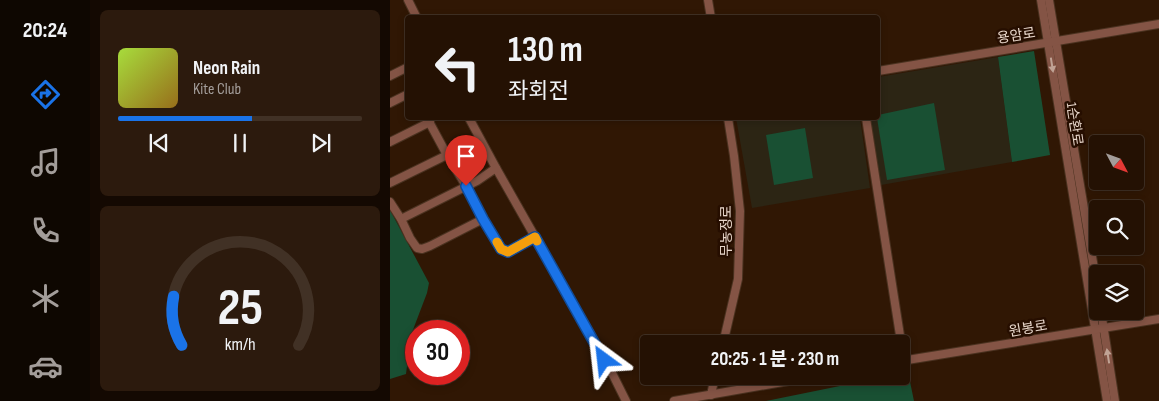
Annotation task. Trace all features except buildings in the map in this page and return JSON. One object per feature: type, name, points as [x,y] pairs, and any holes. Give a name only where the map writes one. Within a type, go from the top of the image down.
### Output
[{"type":"street","points":[[408,0],[416,15]]},
{"type":"street","points":[[708,0],[710,15]]},
{"type":"street","name":"1순환로","points":[[1041,0],[1052,42],[1093,265]]},
{"type":"street","name":"1순환로","points":[[1049,0],[1052,42],[1100,329],[1116,401]]},
{"type":"street","name":"용암로","points":[[880,70],[1159,24]]},
{"type":"street","points":[[390,76],[405,68]]},
{"type":"street","points":[[390,103],[405,96]]},
{"type":"street","points":[[390,142],[429,120],[501,249],[508,252],[535,237]]},
{"type":"street","points":[[471,120],[496,168],[627,400]]},
{"type":"street","name":"무농정로","points":[[725,335],[738,279],[740,211],[728,120]]},
{"type":"street","points":[[866,120],[899,335]]},
{"type":"street","points":[[390,183],[447,155]]},
{"type":"street","points":[[401,219],[466,186],[496,168]]},
{"type":"street","points":[[390,202],[410,238],[417,248],[422,249],[483,219]]},
{"type":"street","name":"원봉로","points":[[910,360],[1159,319]]},
{"type":"street","name":"1순환로","points":[[1100,320],[1107,401]]},
{"type":"street","points":[[711,395],[713,385]]},
{"type":"street","points":[[674,401],[767,385]]},
{"type":"shaded area","points":[[998,57],[1012,162],[881,185],[870,120],[880,120],[880,77]]},
{"type":"shaded area","points":[[736,120],[860,120],[870,188],[752,208]]},
{"type":"green space","points":[[1034,51],[1050,155],[1012,162],[998,57]]},
{"type":"green space","points":[[934,103],[945,170],[887,180],[877,120],[880,120],[880,115]]},
{"type":"green space","points":[[805,128],[813,178],[774,185],[766,135]]},
{"type":"green space","points":[[390,210],[429,283],[417,320],[405,320],[405,374],[390,379]]},
{"type":"green space","points":[[910,382],[914,401],[766,401],[845,385],[910,385]]},
{"type":"slow traffic","points":[[497,242],[501,249],[508,252],[535,237],[537,241]]},
{"type":"route","points":[[466,186],[501,249],[508,252],[514,250],[535,237],[604,360]]}]
